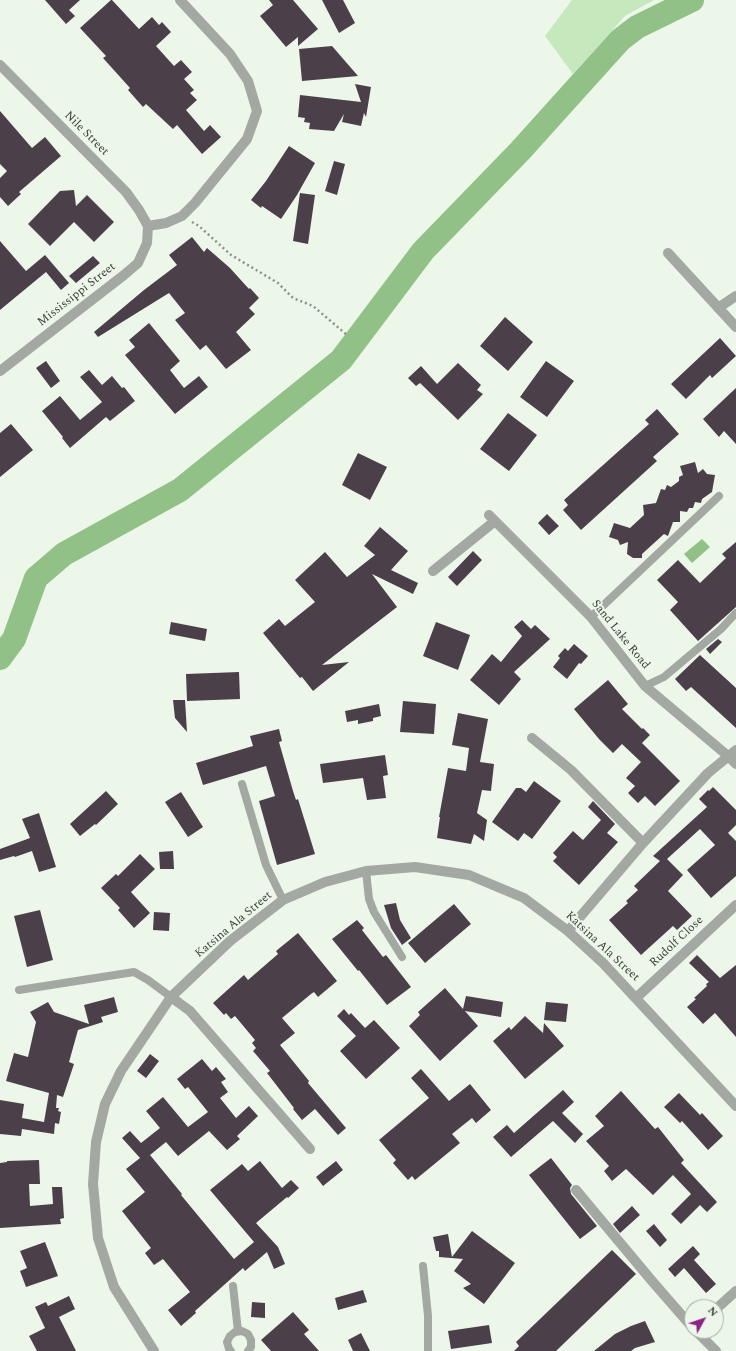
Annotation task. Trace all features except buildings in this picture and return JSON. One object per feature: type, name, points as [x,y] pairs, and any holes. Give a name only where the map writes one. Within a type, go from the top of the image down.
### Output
[{"type":"street","points":[[148,226],[166,223],[182,216],[195,203],[247,139],[257,112],[248,81],[230,54],[180,0]]},
{"type":"street","name":"Nile Street","points":[[0,65],[126,192],[148,226]]},
{"type":"street","name":"Mississippi Street","points":[[0,370],[138,263],[147,243],[148,226]]},
{"type":"street","points":[[668,253],[736,327]]},
{"type":"street","points":[[718,308],[736,296]]},
{"type":"street","name":"Sand Lake Road","points":[[433,571],[492,518],[591,617],[645,686],[732,753],[736,764]]},
{"type":"street","points":[[532,738],[571,770],[643,843]]},
{"type":"street","points":[[568,931],[643,843],[708,773],[732,753]]},
{"type":"street","name":"Katsina Ala Street","points":[[154,1351],[114,1287],[98,1238],[93,1184],[96,1142],[105,1104],[121,1071],[171,997],[230,941],[283,900],[326,882],[366,871],[414,867],[469,875],[524,898],[568,931],[603,963],[736,1106]]},
{"type":"street","name":"Rudolf Close","points":[[636,998],[736,905]]},
{"type":"street","points":[[171,997],[190,1011],[310,1149]]},
{"type":"street","points":[[576,1190],[684,1318]]},
{"type":"street","points":[[724,1302],[736,1291]]},
{"type":"street","points":[[704,1339],[716,1351]]},
{"type":"lane","points":[[591,617],[719,496]]},
{"type":"lane","points":[[645,686],[664,677],[721,629],[736,613]]},
{"type":"lane","points":[[242,784],[266,865],[283,900]]},
{"type":"lane","points":[[366,871],[370,898],[374,912],[402,957]]},
{"type":"lane","points":[[19,990],[134,972],[148,980],[171,997]]},
{"type":"lane","points":[[423,1266],[428,1316],[428,1351]]},
{"type":"lane","points":[[233,1286],[238,1332]]},
{"type":"lane","points":[[229,1350],[227,1342],[230,1336],[235,1332],[242,1331],[248,1334],[251,1340],[251,1347],[248,1351]]},
{"type":"path","points":[[182,216],[199,226],[231,255],[278,283],[293,298],[312,306],[347,335]]},
{"type":"shaded area","points":[[572,0],[654,0],[625,16],[573,74],[545,36]]},
{"type":"shaded area","points":[[702,539],[710,547],[692,563],[684,554]]},
{"type":"waterway","points":[[0,658],[14,639],[36,578],[64,554],[180,490],[341,360],[423,251],[520,151],[620,40],[637,27],[692,0]]}]
